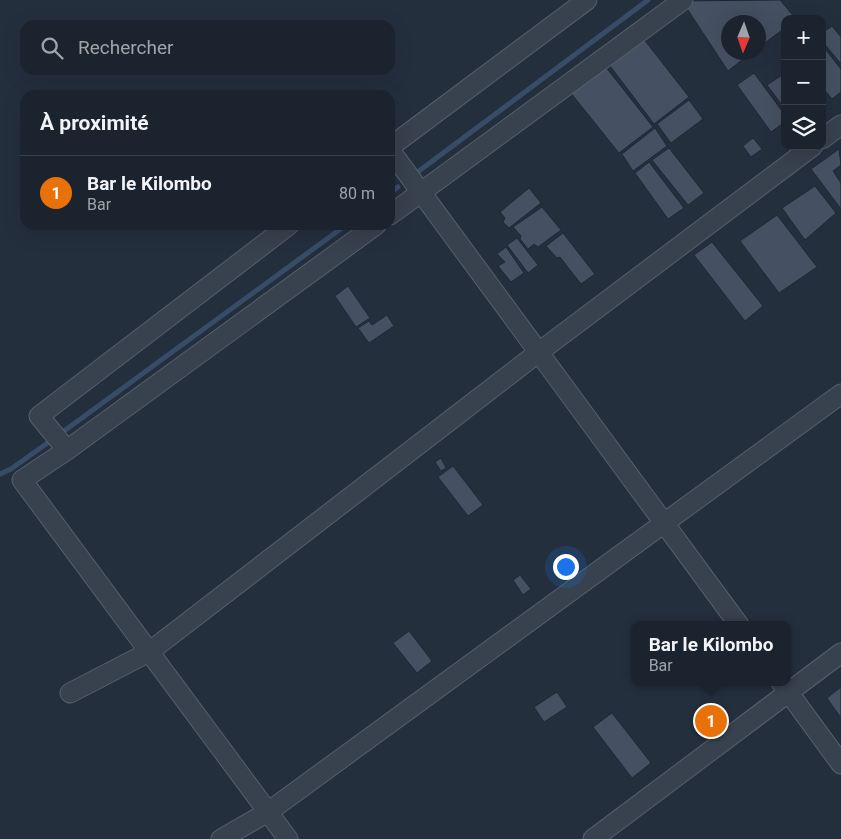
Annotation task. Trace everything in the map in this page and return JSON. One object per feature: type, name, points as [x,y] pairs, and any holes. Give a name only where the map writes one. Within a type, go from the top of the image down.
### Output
[{"type":"street","points":[[395,144],[587,0]]},
{"type":"street","points":[[395,211],[684,0]]},
{"type":"street","points":[[826,137],[841,125]]},
{"type":"street","points":[[70,693],[150,652],[538,352],[808,150]]},
{"type":"street","points":[[395,155],[736,621]]},
{"type":"street","points":[[67,450],[39,416],[281,230]]},
{"type":"street","points":[[288,839],[22,480],[67,450],[369,230]]},
{"type":"street","points":[[221,839],[268,812],[841,394]]},
{"type":"street","points":[[791,683],[841,653]]},
{"type":"street","points":[[594,839],[784,687],[841,764]]},
{"type":"building","points":[[780,0],[793,15],[781,15],[781,31],[766,42],[766,15],[721,15],[721,60],[742,60],[728,71],[682,1]]},
{"type":"building","points":[[832,26],[841,37],[841,64],[826,46],[826,30]]},
{"type":"building","points":[[639,33],[689,97],[654,124],[604,58]]},
{"type":"building","points":[[826,50],[841,69],[841,92],[832,99],[826,92]]},
{"type":"building","points":[[601,61],[653,127],[619,153],[566,87]]},
{"type":"building","points":[[754,73],[781,110],[781,125],[771,132],[737,85]]},
{"type":"building","points":[[781,76],[781,104],[767,85]]},
{"type":"building","points":[[689,100],[703,119],[671,143],[657,124]]},
{"type":"building","points":[[655,128],[667,146],[633,171],[622,154]]},
{"type":"building","points":[[753,138],[762,149],[751,157],[743,146]]},
{"type":"building","points":[[669,148],[704,193],[688,205],[652,160]]},
{"type":"building","points":[[839,149],[841,165],[833,171],[841,183],[841,209],[811,169]]},
{"type":"building","points":[[649,162],[684,208],[668,219],[635,173]]},
{"type":"building","points":[[815,186],[836,213],[805,240],[782,208]]},
{"type":"building","points":[[529,188],[541,203],[509,228],[503,222],[505,218],[500,212]]},
{"type":"building","points":[[542,207],[561,230],[538,247],[534,244],[528,249],[520,239],[521,236],[513,227]]},
{"type":"building","points":[[777,215],[817,267],[779,293],[740,241]]},
{"type":"building","points":[[563,233],[595,274],[581,284],[560,257],[557,258],[546,246]]},
{"type":"building","points":[[517,238],[538,265],[528,273],[507,245]]},
{"type":"building","points":[[712,242],[763,306],[745,321],[694,255]]},
{"type":"building","points":[[506,247],[524,273],[511,282],[498,266],[505,262],[497,254]]},
{"type":"building","points":[[348,286],[370,318],[356,327],[335,296]]},
{"type":"building","points":[[387,315],[394,326],[369,343],[358,328],[369,321],[372,325]]},
{"type":"building","points":[[441,458],[446,468],[441,471],[435,462]]},
{"type":"building","points":[[453,466],[483,505],[468,516],[438,477]]},
{"type":"building","points":[[520,575],[531,589],[523,595],[513,580]]},
{"type":"building","points":[[409,631],[432,661],[417,673],[393,643]]},
{"type":"building","points":[[841,687],[841,718],[827,698]]},
{"type":"building","points":[[557,692],[567,707],[544,722],[534,707]]},
{"type":"building","points":[[612,713],[651,763],[632,778],[593,727]]},
{"type":"waterway","points":[[419,171],[648,0]]},
{"type":"waterway","points":[[60,434],[339,230]]},
{"type":"waterway","points":[[0,474],[11,469],[53,439]]},
{"type":"place","name":"Bar le Kilombo","points":[[711,721]]}]
